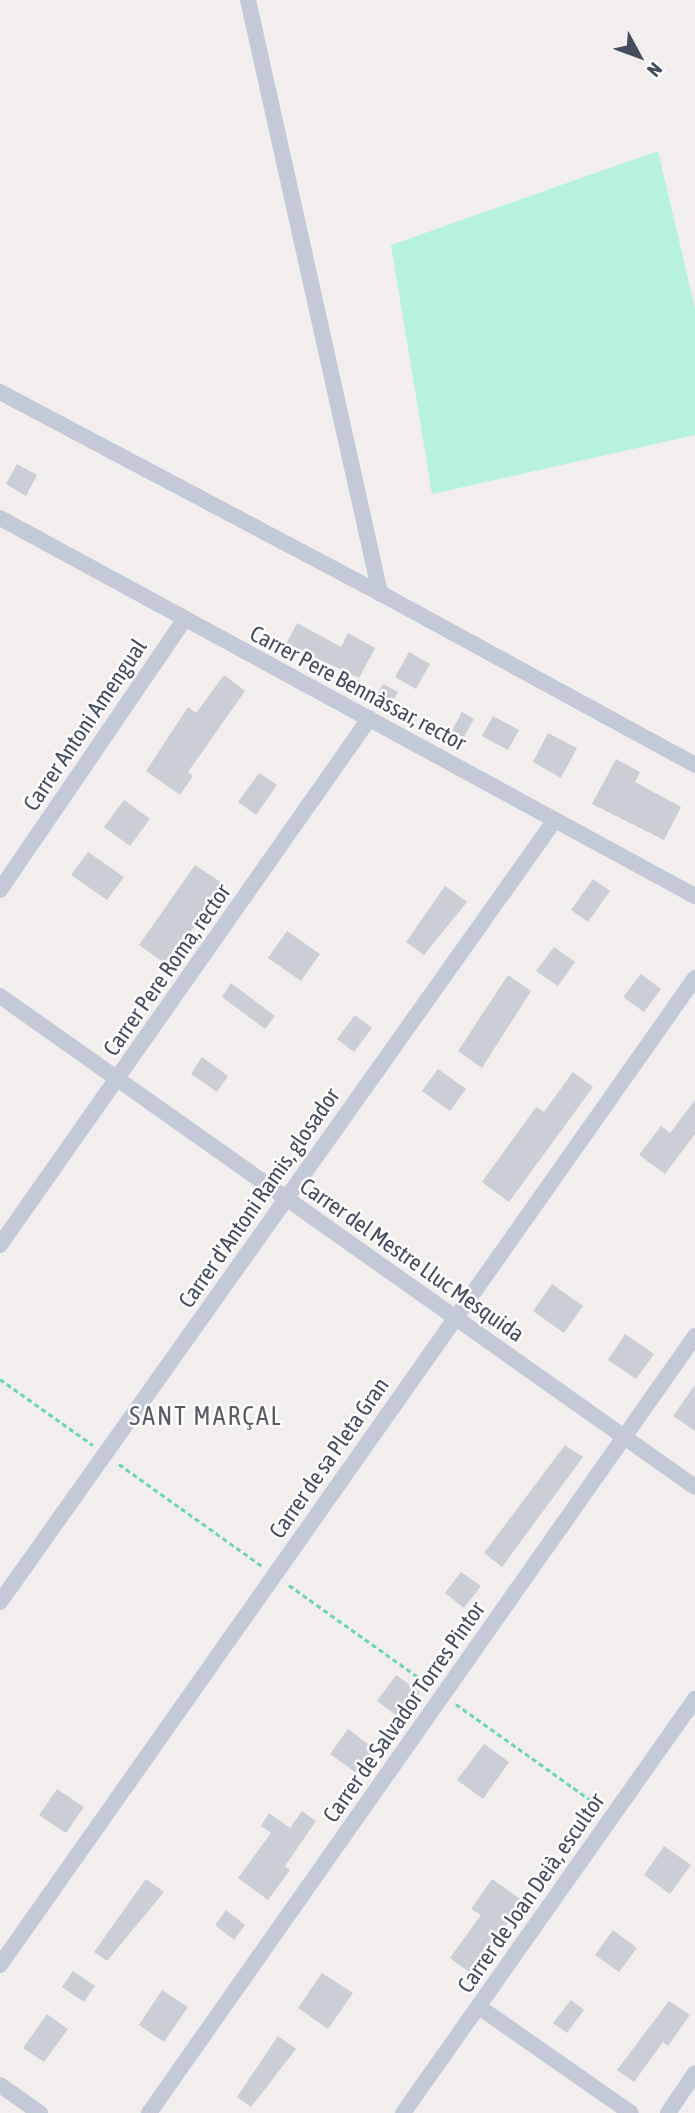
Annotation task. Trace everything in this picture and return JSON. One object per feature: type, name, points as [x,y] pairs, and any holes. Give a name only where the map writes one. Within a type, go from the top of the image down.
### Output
[{"type":"street","points":[[248,0],[380,593]]},
{"type":"street","points":[[0,392],[380,593],[695,765]]},
{"type":"street","name":"Carrer Pere Bennàssar, rector","points":[[0,518],[695,896]]},
{"type":"street","name":"Carrer Antoni Amengual","points":[[0,890],[184,620]]},
{"type":"street","name":"Carrer Pere Roma, rector","points":[[0,1244],[369,719]]},
{"type":"street","name":"Carrer d'Antoni Ramis, glosador","points":[[0,1602],[555,820]]},
{"type":"street","name":"Carrer de sa Pleta Gran","points":[[0,1965],[695,978]]},
{"type":"street","name":"Carrer del Mestre Lluc Mesquida","points":[[0,996],[695,1487]]},
{"type":"street","name":"Carrer de Salvador Torres Pintor","points":[[149,2113],[695,1336]]},
{"type":"street","name":"Carrer de Joan Deià, escultor","points":[[403,2113],[695,1699]]},
{"type":"street","points":[[478,2007],[631,2113]]},
{"type":"street","points":[[668,2113],[695,2073]]},
{"type":"street","points":[[0,2085],[40,2113]]},
{"type":"path","points":[[0,1380],[95,1447]]},
{"type":"path","points":[[113,1460],[268,1570]]},
{"type":"path","points":[[282,1580],[435,1689]]},
{"type":"path","points":[[455,1703],[613,1816]]},
{"type":"green space","points":[[658,151],[695,308],[695,435],[432,494],[391,245]]},
{"type":"building","points":[[17,464],[37,475],[26,496],[6,484]]},
{"type":"building","points":[[297,623],[341,647],[348,633],[375,648],[359,678],[286,644]]},
{"type":"building","points":[[409,652],[430,664],[416,689],[395,677]]},
{"type":"building","points":[[224,675],[245,691],[188,772],[193,776],[180,795],[146,771],[188,707],[196,713]]},
{"type":"building","points":[[383,684],[398,692],[390,706],[376,697]]},
{"type":"building","points":[[462,712],[474,719],[461,743],[449,736]]},
{"type":"building","points":[[493,716],[519,730],[508,750],[482,736]]},
{"type":"building","points":[[548,733],[577,748],[561,778],[533,762]]},
{"type":"building","points":[[616,759],[640,772],[635,782],[681,807],[664,840],[592,804]]},
{"type":"building","points":[[259,773],[277,785],[256,815],[238,802]]},
{"type":"building","points":[[124,800],[150,819],[130,846],[104,827]]},
{"type":"building","points":[[88,852],[124,877],[107,900],[71,875]]},
{"type":"building","points":[[195,865],[222,883],[169,966],[139,945]]},
{"type":"building","points":[[593,879],[610,891],[588,922],[571,910]]},
{"type":"building","points":[[445,886],[467,902],[424,955],[406,942]]},
{"type":"building","points":[[287,931],[320,954],[301,981],[268,958]]},
{"type":"building","points":[[554,947],[575,962],[558,986],[536,971]]},
{"type":"building","points":[[641,974],[661,989],[644,1012],[623,997]]},
{"type":"building","points":[[508,975],[531,991],[482,1068],[458,1051]]},
{"type":"building","points":[[231,983],[275,1016],[265,1029],[222,997]]},
{"type":"building","points":[[355,1015],[372,1028],[354,1052],[337,1039]]},
{"type":"building","points":[[202,1057],[228,1076],[217,1092],[191,1074]]},
{"type":"building","points":[[438,1069],[466,1089],[450,1111],[422,1091]]},
{"type":"building","points":[[573,1072],[593,1087],[509,1202],[482,1182],[536,1107],[544,1112]]},
{"type":"building","points":[[695,1100],[695,1134],[665,1174],[639,1155],[661,1126],[670,1133]]},
{"type":"building","points":[[552,1284],[583,1306],[564,1333],[533,1311]]},
{"type":"building","points":[[625,1334],[654,1354],[636,1379],[608,1360]]},
{"type":"building","points":[[695,1385],[695,1431],[673,1416]]},
{"type":"building","points":[[565,1445],[583,1457],[502,1567],[484,1553]]},
{"type":"building","points":[[461,1572],[481,1586],[464,1608],[445,1593]]},
{"type":"building","points":[[396,1675],[420,1692],[400,1718],[377,1701]]},
{"type":"building","points":[[348,1729],[377,1751],[359,1775],[330,1754]]},
{"type":"building","points":[[484,1744],[509,1762],[483,1799],[457,1780]]},
{"type":"building","points":[[57,1789],[84,1807],[66,1833],[39,1815]]},
{"type":"building","points":[[302,1811],[316,1821],[285,1866],[290,1870],[268,1900],[238,1878],[271,1833],[261,1826],[269,1813],[290,1828]]},
{"type":"building","points":[[664,1846],[691,1865],[670,1894],[644,1875]]},
{"type":"building","points":[[146,1879],[164,1892],[107,1961],[94,1952]]},
{"type":"building","points":[[492,1879],[523,1901],[473,1975],[450,1958],[481,1915],[471,1909]]},
{"type":"building","points":[[226,1910],[245,1925],[234,1940],[215,1925]]},
{"type":"building","points":[[613,1930],[637,1948],[619,1972],[595,1955]]},
{"type":"building","points":[[73,1971],[95,1986],[84,2002],[62,1987]]},
{"type":"building","points":[[322,1973],[353,1993],[328,2029],[298,2008]]},
{"type":"building","points":[[162,1990],[188,2007],[164,2042],[139,2025]]},
{"type":"building","points":[[571,2000],[584,2010],[567,2033],[553,2023]]},
{"type":"building","points":[[669,2001],[690,2015],[668,2046],[663,2042],[634,2082],[617,2070]]},
{"type":"building","points":[[47,2014],[68,2029],[44,2062],[23,2048]]},
{"type":"building","points":[[278,2036],[296,2049],[251,2107],[237,2097]]},
{"type":"district","name":"SANT MARÇAL","points":[[206,1417]]}]
